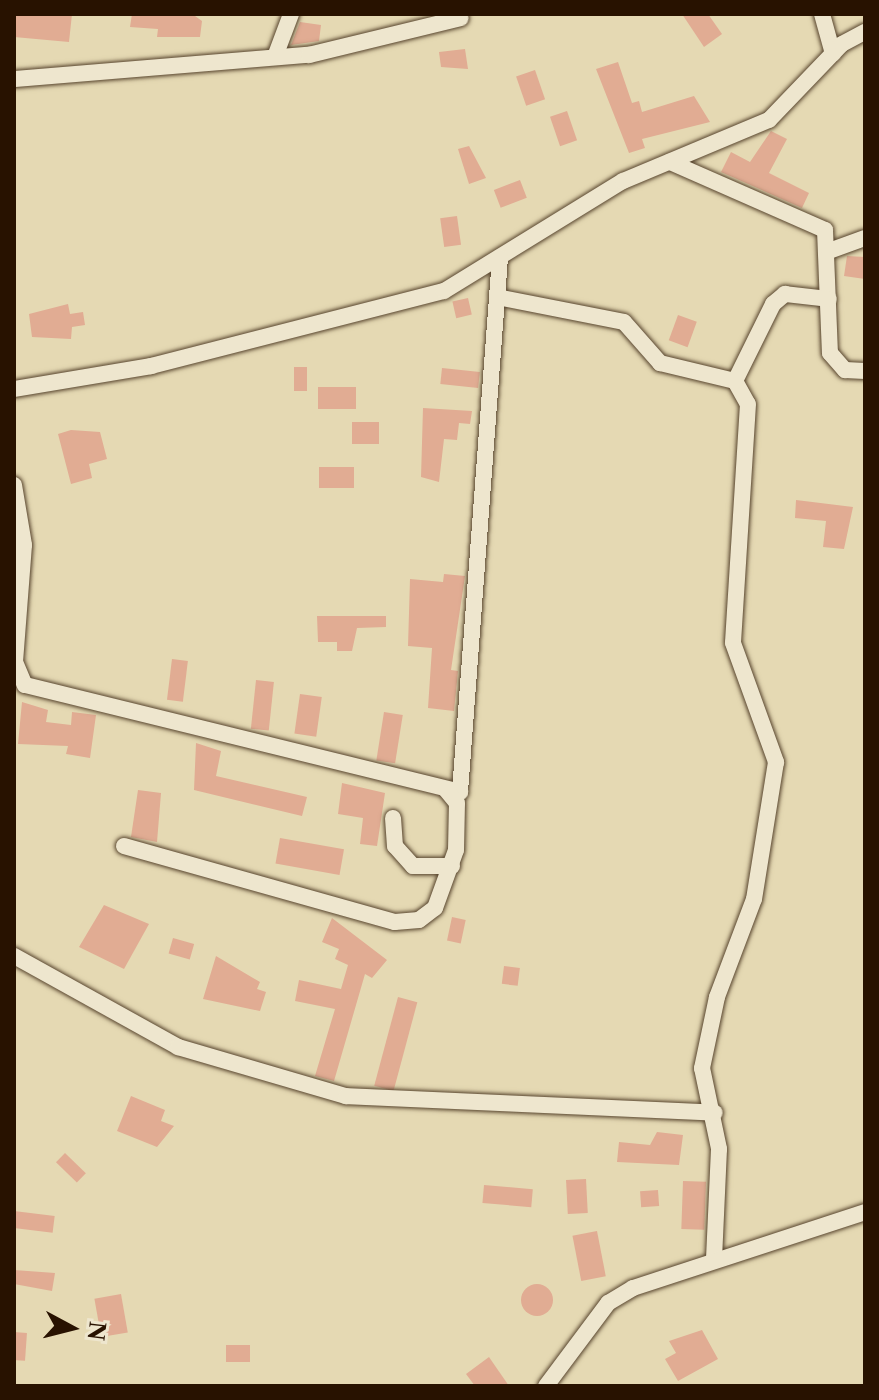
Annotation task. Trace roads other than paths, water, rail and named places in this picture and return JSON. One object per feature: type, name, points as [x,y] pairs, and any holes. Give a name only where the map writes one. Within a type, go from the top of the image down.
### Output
[{"type":"street","points":[[276,54],[291,14]]},
{"type":"street","points":[[822,14],[833,54]]},
{"type":"street","points":[[14,79],[276,54],[329,52],[461,18]]},
{"type":"street","points":[[14,389],[151,366],[273,330],[401,305],[444,291],[623,181],[769,120],[833,54],[865,32]]},
{"type":"street","points":[[670,162],[825,230],[829,251],[829,299],[835,364],[865,371]]},
{"type":"street","points":[[829,251],[865,238]]},
{"type":"street","points":[[14,485],[24,545],[15,662],[25,685],[460,792],[467,781],[500,257]]},
{"type":"street","points":[[735,381],[773,304],[785,294],[829,299]]},
{"type":"street","points":[[497,297],[624,322],[660,363],[735,381],[748,404],[733,643],[776,762],[754,899],[710,1019],[702,1068],[715,1113],[720,1165],[714,1259]]},
{"type":"street","points":[[124,846],[395,922],[419,920],[435,908],[452,866],[460,824],[446,790]]},
{"type":"street","points":[[393,818],[395,846],[413,866],[452,866]]},
{"type":"street","points":[[14,956],[178,1047],[346,1096],[715,1113]]},
{"type":"street","points":[[546,1386],[608,1303],[714,1259],[865,1212]]}]
